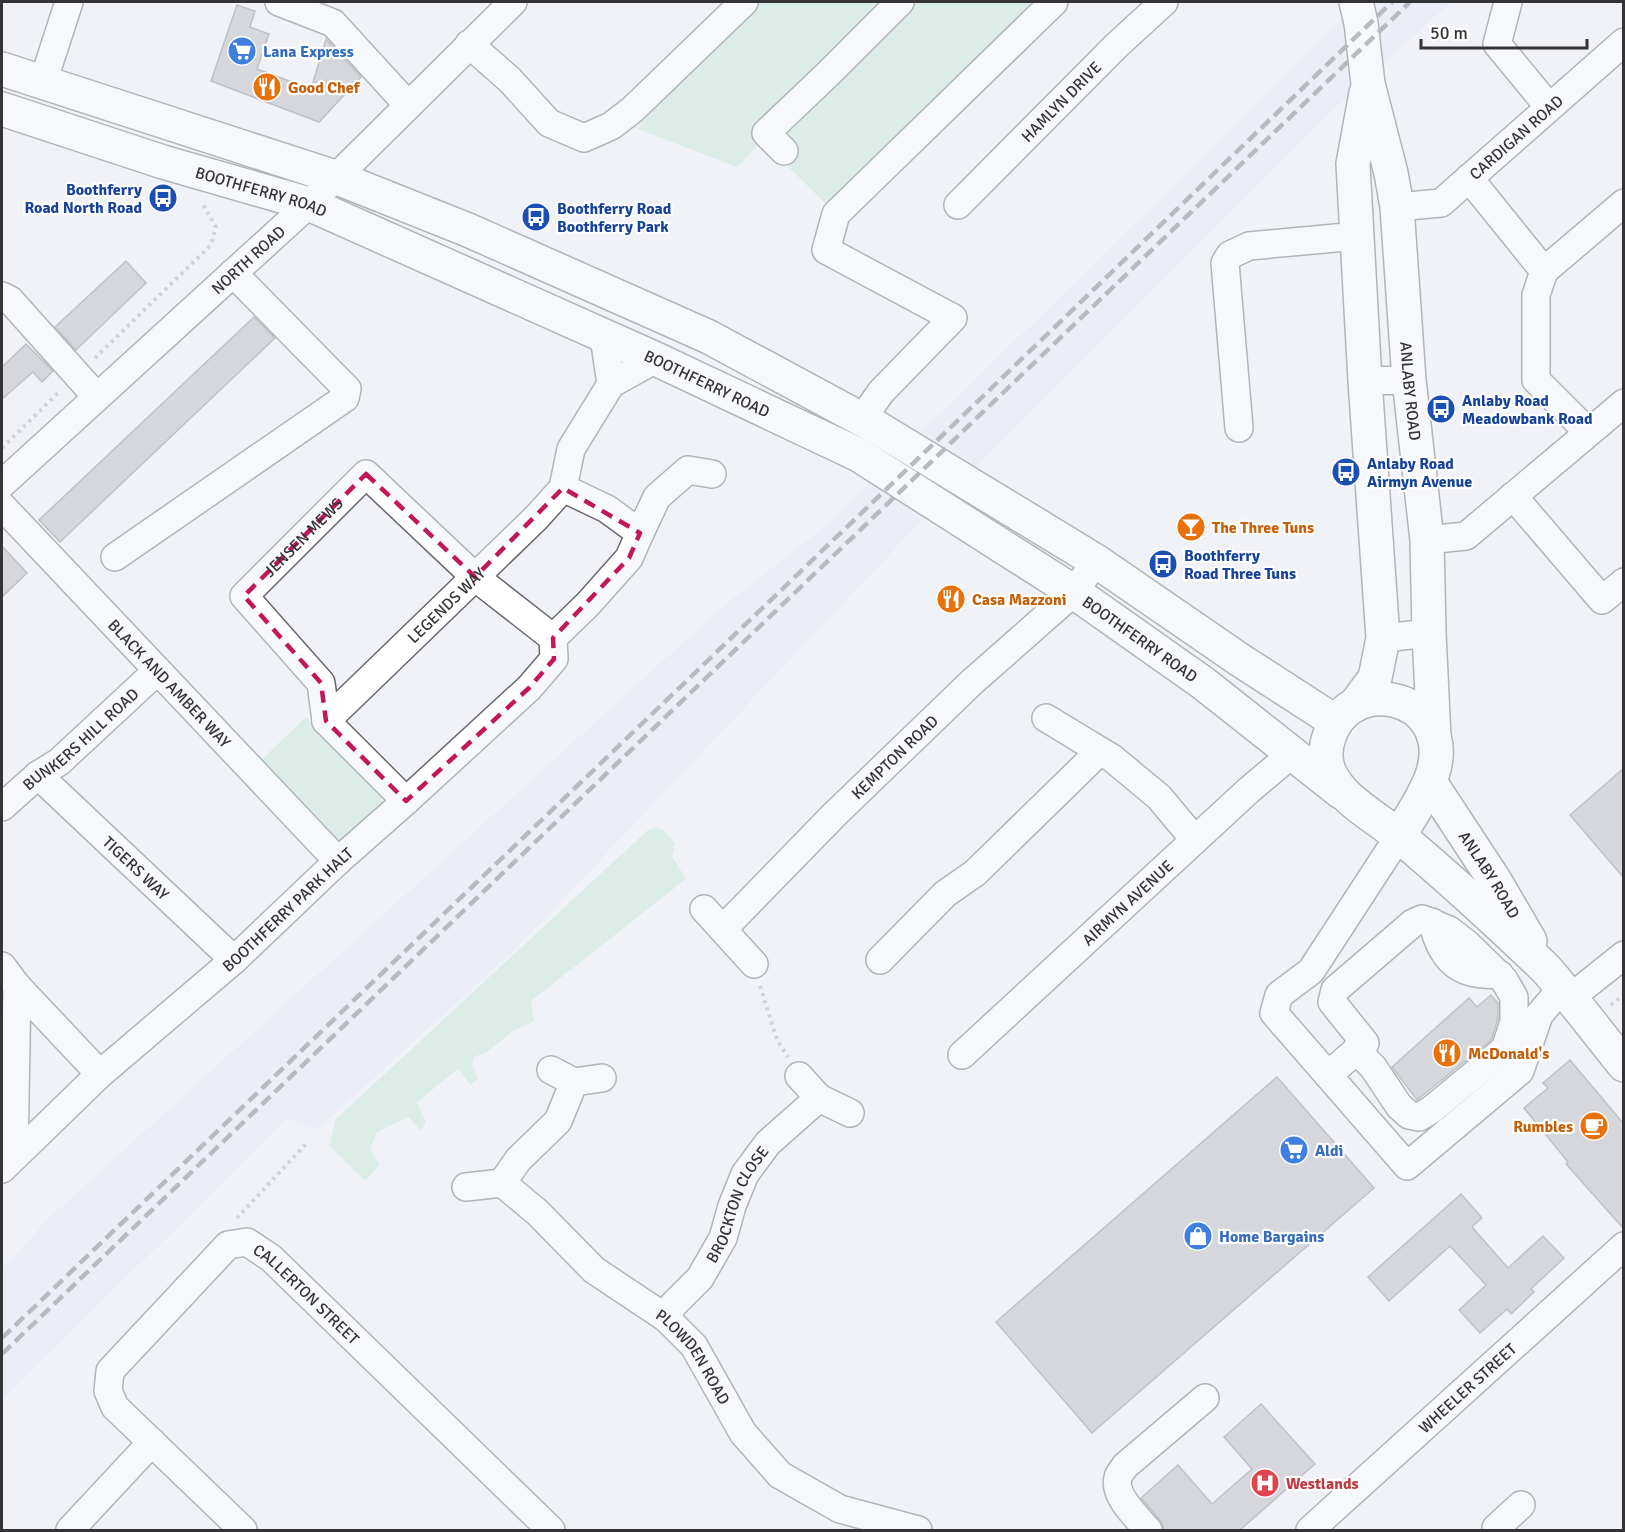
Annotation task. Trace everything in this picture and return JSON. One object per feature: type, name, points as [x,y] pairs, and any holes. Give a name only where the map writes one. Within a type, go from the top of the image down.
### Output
[{"type":"main road","name":"ANLABY ROAD","points":[[1360,8],[1368,84],[1391,173],[1397,207],[1409,380],[1426,540],[1434,737]]},
{"type":"main road","points":[[2,69],[335,177],[468,230],[709,337],[862,420],[1095,561],[1240,660],[1345,714]]},
{"type":"main road","name":"ANLABY ROAD","points":[[1345,714],[1375,678],[1383,638],[1353,164],[1368,84]]},
{"type":"main road","name":"BOOTHFERRY ROAD","points":[[2,109],[163,162],[309,204],[656,359],[859,455],[1074,592],[1203,683],[1350,799]]},
{"type":"main road","points":[[1399,836],[1430,782],[1437,765],[1437,749],[1428,724],[1420,714],[1406,704],[1388,699],[1372,699],[1345,714],[1329,736],[1326,757],[1329,771],[1350,799],[1373,809],[1386,810],[1406,805],[1416,798],[1430,782]]},
{"type":"main road","name":"ANLABY ROAD","points":[[1430,782],[1559,985],[1623,1065]]},
{"type":"main road","name":"ANLABY ROAD","points":[[1350,799],[1399,836],[1559,985]]},
{"type":"street","points":[[43,82],[69,2]]},
{"type":"street","name":"NORTH ROAD","points":[[2,484],[309,204],[513,2]]},
{"type":"street","points":[[469,44],[510,80],[549,123],[584,138],[611,126],[632,110],[744,2]]},
{"type":"street","points":[[784,151],[766,133],[900,2]]},
{"type":"street","points":[[862,420],[881,392],[953,318],[826,250],[836,214],[1054,2]]},
{"type":"street","name":"HAMLYN DRIVE","points":[[958,205],[1116,46],[1164,2]]},
{"type":"street","points":[[1508,2],[1497,44],[1549,107]]},
{"type":"street","points":[[288,3],[333,23],[408,105]]},
{"type":"street","name":"CARDIGAN ROAD","points":[[1397,207],[1441,203],[1623,42]]},
{"type":"street","points":[[1469,178],[1544,271]]},
{"type":"street","points":[[1588,432],[1536,380],[1536,295],[1544,271],[1623,203]]},
{"type":"street","points":[[1239,428],[1225,263],[1230,255],[1249,246],[1358,236]]},
{"type":"street","points":[[115,557],[345,398],[347,388],[233,273]]},
{"type":"street","points":[[2,296],[10,300],[96,396]]},
{"type":"street","points":[[604,337],[611,384]]},
{"type":"street","name":"LEGENDS WAY","points":[[327,722],[536,518],[562,488],[571,449],[611,384],[656,359]]},
{"type":"street","points":[[1365,381],[1409,380]]},
{"type":"street","points":[[1426,540],[1466,536],[1623,404]]},
{"type":"street","points":[[475,577],[552,638],[588,604],[629,558],[657,497],[688,470],[716,477]]},
{"type":"street","name":"JENSEN MEWS","points":[[327,722],[321,683],[244,596],[366,474],[475,577]]},
{"type":"street","points":[[562,488],[607,509],[640,533]]},
{"type":"street","points":[[1513,496],[1602,600],[1623,582]]},
{"type":"street","name":"BLACK AND AMBER WAY","points":[[2,506],[338,861]]},
{"type":"street","name":"KEMPTON ROAD","points":[[723,929],[834,815],[964,691],[1074,592],[1095,561]]},
{"type":"street","points":[[1383,638],[1429,633]]},
{"type":"street","name":"BOOTHFERRY PARK HALT","points":[[8,1163],[100,1074],[234,960],[338,861],[529,688],[554,659],[552,638]]},
{"type":"street","name":"BUNKERS HILL ROAD","points":[[2,807],[38,775],[59,762],[158,671]]},
{"type":"street","points":[[1046,718],[1112,758],[1159,797],[1195,840]]},
{"type":"street","points":[[327,722],[406,801]]},
{"type":"street","points":[[880,960],[945,894],[975,873],[1100,751]]},
{"type":"street","name":"AIRMYN AVENUE","points":[[962,1054],[1293,753]]},
{"type":"street","name":"TIGERS WAY","points":[[38,775],[234,960]]},
{"type":"street","points":[[1399,836],[1311,971],[1279,995],[1274,1013],[1407,1166],[1520,1071],[1539,1015],[1559,985],[1623,955]]},
{"type":"street","points":[[704,909],[754,964]]},
{"type":"street","points":[[1422,919],[1449,930],[1467,944],[1500,975],[1514,997],[1514,1022],[1505,1049],[1431,1110],[1419,1117],[1409,1115],[1400,1106],[1360,1047],[1332,1002],[1335,990],[1413,923],[1422,919]]},
{"type":"street","points":[[9,976],[100,1074]]},
{"type":"street","points":[[8,1163],[9,976]]},
{"type":"street","points":[[1328,1075],[1360,1047]]},
{"type":"street","points":[[466,1187],[502,1183],[518,1160],[558,1121],[562,1076],[602,1078]]},
{"type":"street","points":[[799,1076],[819,1098],[850,1113]]},
{"type":"street","name":"BROCKTON CLOSE","points":[[666,1318],[673,1305],[700,1278],[723,1238],[732,1206],[745,1174],[768,1143],[819,1098]]},
{"type":"street","name":"PLOWDEN ROAD","points":[[502,1183],[537,1212],[594,1270],[666,1318],[694,1346],[743,1434],[780,1475],[840,1509],[918,1530]]},
{"type":"street","name":"CALLERTON STREET","points":[[243,1530],[115,1407],[108,1391],[110,1371],[228,1245],[247,1242],[271,1258],[551,1530]]},
{"type":"street","name":"WHEELER STREET","points":[[1310,1530],[1623,1246]]},
{"type":"street","points":[[1149,1530],[1125,1503],[1118,1489],[1118,1478],[1125,1466],[1205,1398]]},
{"type":"street","points":[[70,1530],[152,1442]]},
{"type":"street","points":[[1492,1523],[1521,1505]]},
{"type":"path","points":[[2,447],[211,245],[216,226],[201,200]]},
{"type":"path","points":[[754,964],[777,1040],[799,1076]]},
{"type":"path","points":[[228,1245],[222,1234],[306,1144]]},
{"type":"highlighted area","points":[[366,474],[475,577],[563,488],[640,533],[629,558],[553,638],[554,659],[529,688],[406,801],[326,721],[321,683],[244,596]]},
{"type":"shaded area","points":[[1358,2],[1451,2],[1330,113],[912,531],[518,947],[317,1130],[288,1118],[2,1400],[2,1269],[50,1217],[721,608],[819,531],[1092,266]]},
{"type":"green space","points":[[757,2],[1047,2],[833,211],[765,144],[759,144],[737,167],[638,129],[662,91]]},
{"type":"green space","points":[[306,717],[381,795],[385,809],[349,840],[333,838],[259,762]]},
{"type":"green space","points":[[662,829],[675,843],[672,856],[686,879],[531,1001],[534,1021],[513,1031],[487,1052],[474,1057],[472,1065],[478,1078],[471,1085],[458,1069],[417,1102],[426,1123],[421,1131],[409,1117],[377,1132],[370,1149],[380,1165],[365,1181],[330,1146],[335,1120],[648,830]]},
{"type":"building","points":[[237,5],[255,11],[250,27],[269,34],[257,69],[311,89],[326,39],[361,77],[319,122],[211,81]]},
{"type":"building","points":[[126,261],[146,283],[76,350],[55,327]]},
{"type":"building","points":[[254,317],[275,338],[60,542],[39,520]]},
{"type":"building","points":[[26,344],[53,371],[42,382],[33,372],[2,399],[2,367]]},
{"type":"building","points":[[2,546],[27,573],[2,597]]},
{"type":"building","points":[[1623,769],[1623,877],[1570,815]]},
{"type":"building","name":"McDonald's","points":[[1491,995],[1498,1003],[1498,1019],[1491,1040],[1417,1100],[1392,1067],[1469,998],[1477,1007]]},
{"type":"building","points":[[1570,1060],[1623,1123],[1623,1228],[1566,1164],[1568,1162],[1524,1108],[1548,1088],[1543,1083]]},
{"type":"building","points":[[1277,1077],[1374,1188],[1092,1433],[996,1322]]},
{"type":"building","points":[[1461,1194],[1482,1218],[1472,1227],[1508,1268],[1543,1236],[1564,1258],[1531,1289],[1534,1292],[1511,1314],[1507,1309],[1480,1333],[1459,1310],[1486,1285],[1450,1246],[1389,1301],[1368,1277]]},
{"type":"building","name":"Westlands","points":[[1261,1404],[1315,1464],[1240,1530],[1165,1530],[1160,1520],[1141,1498],[1178,1465],[1212,1504],[1252,1469],[1224,1437]]},
{"type":"railway","points":[[2,1338],[1392,2]]},
{"type":"railway","points":[[2,1354],[1410,2]]},
{"type":"place","name":"Lana Express","points":[[242,51]]},
{"type":"place","name":"Good Chef","points":[[267,87]]},
{"type":"place","name":"Boothferry Road North Road","points":[[163,198]]},
{"type":"place","name":"Boothferry Road Boothferry Park","points":[[536,217]]},
{"type":"place","name":"Anlaby Road Meadowbank Road","points":[[1441,409]]},
{"type":"place","name":"Anlaby Road Airmyn Avenue","points":[[1346,472]]},
{"type":"place","name":"The Three Tuns","points":[[1191,527]]},
{"type":"place","name":"Boothferry Road Three Tuns","points":[[1163,564]]},
{"type":"place","name":"Casa Mazzoni","points":[[951,599]]},
{"type":"place","name":"McDonald's","points":[[1447,1053]]},
{"type":"place","name":"Rumbles","points":[[1594,1126]]},
{"type":"place","name":"Aldi","points":[[1294,1150]]},
{"type":"place","name":"Home Bargains","points":[[1198,1236]]},
{"type":"place","name":"Westlands","points":[[1265,1483]]}]
